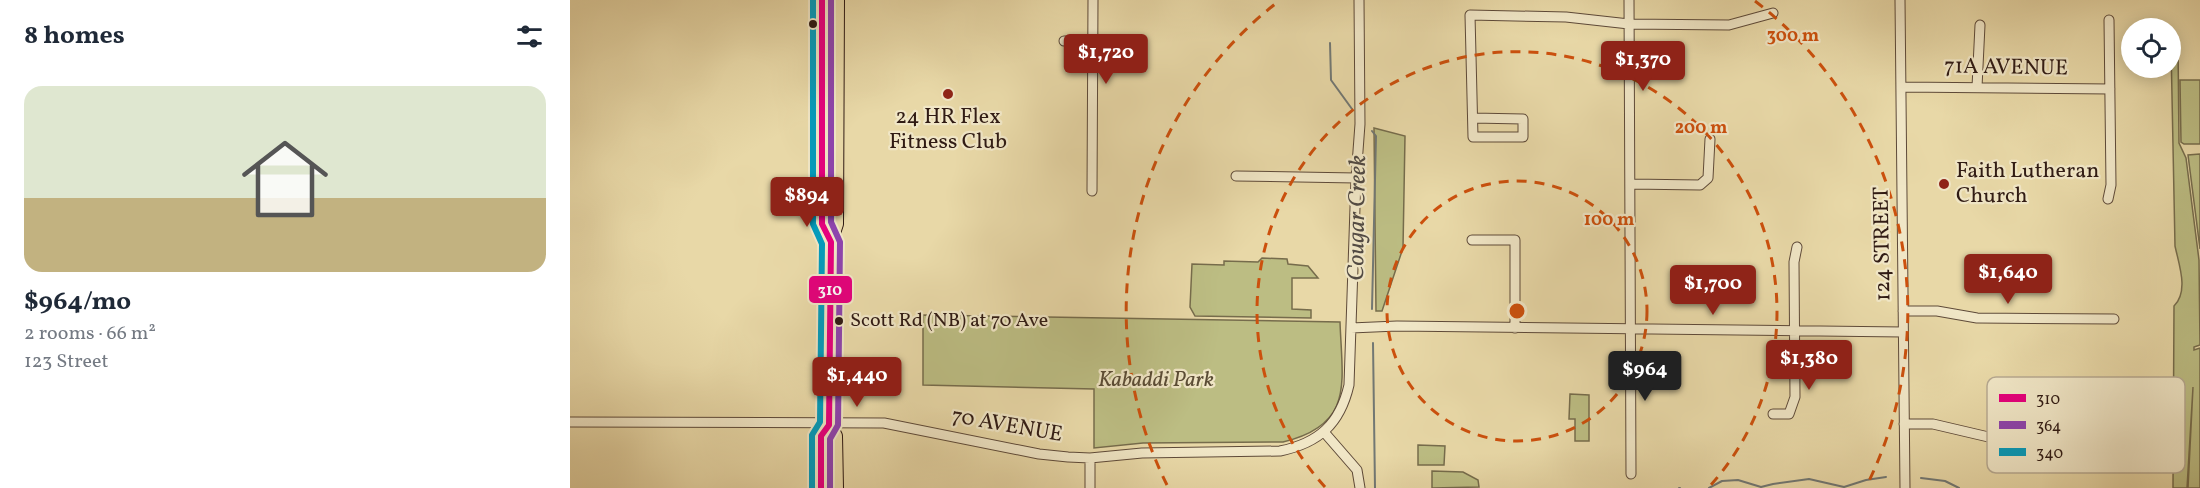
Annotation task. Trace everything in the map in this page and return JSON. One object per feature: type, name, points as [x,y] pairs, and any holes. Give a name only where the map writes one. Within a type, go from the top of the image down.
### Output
[{"type":"main road","points":[[822,0],[822,224],[831,242]]},
{"type":"main road","points":[[837,488],[836,436],[829,423],[831,242],[837,224],[838,0]]},
{"type":"main road","points":[[821,488],[821,436],[829,423]]},
{"type":"street","points":[[1092,191],[1093,0]]},
{"type":"street","points":[[1359,0],[1360,111],[1349,385],[1346,401],[1335,420],[1324,432],[1357,470],[1360,488]]},
{"type":"street","points":[[1629,0],[1632,474]]},
{"type":"street","name":"124 STREET","points":[[1900,0],[1905,488]]},
{"type":"street","points":[[1473,118],[1523,119],[1523,137],[1473,137],[1470,15],[1566,17],[1629,24],[1730,25],[1773,13]]},
{"type":"street","points":[[2108,199],[2110,185],[2109,20]]},
{"type":"street","points":[[1977,87],[1980,25]]},
{"type":"street","points":[[1064,42],[1093,41]]},
{"type":"street","name":"71A AVENUE","points":[[1901,87],[2110,88]]},
{"type":"street","points":[[1630,184],[1700,185],[1708,178],[1710,139]]},
{"type":"street","points":[[1236,176],[1356,178]]},
{"type":"street","points":[[1472,240],[1515,240],[1515,327]]},
{"type":"street","points":[[1773,414],[1789,414],[1795,397],[1794,262],[1797,247]]},
{"type":"street","points":[[1903,311],[1937,311],[1977,318],[2114,319]]},
{"type":"street","points":[[1351,328],[1397,326],[1904,332]]},
{"type":"street","name":"70 AVENUE","points":[[570,422],[884,423],[1040,454],[1090,458],[1142,453],[1280,451],[1298,447],[1324,432]]},
{"type":"street","points":[[1904,424],[1933,424],[1987,437]]},
{"type":"street","points":[[1090,458],[1090,488]]},
{"type":"green space","points":[[2172,78],[2178,78],[2179,143],[2186,158],[2199,260],[2200,345],[2194,347],[2194,350],[2200,348],[2200,488],[2188,488],[2193,387],[2187,488],[2173,488],[2173,473],[2185,473],[2185,377],[2174,377],[2174,306],[2179,300],[2182,285],[2175,246]]},
{"type":"green space","points":[[2180,80],[2200,80],[2200,144],[2181,142]]},
{"type":"green space","points":[[1374,128],[1405,136],[1403,248],[1382,311],[1376,311]]},
{"type":"green space","points":[[2200,154],[2200,249],[2188,155]]},
{"type":"green space","points":[[1262,258],[1287,259],[1288,264],[1308,266],[1318,278],[1292,278],[1292,309],[1311,310],[1311,318],[1195,316],[1190,307],[1192,264],[1224,265],[1224,261],[1258,262]]},
{"type":"green space","name":"Kabaddi Park","points":[[923,315],[1340,322],[1342,382],[1333,412],[1323,425],[1283,442],[1143,443],[1094,448],[1094,389],[923,385]]},
{"type":"green space","points":[[1570,394],[1589,395],[1589,441],[1575,441],[1575,419],[1569,419]]},
{"type":"green space","points":[[1418,445],[1445,446],[1444,465],[1418,465]]},
{"type":"green space","points":[[1432,471],[1463,472],[1478,480],[1479,487],[1432,488]]},
{"type":"waterway","name":"Cougar Creek","points":[[1330,43],[1331,80],[1352,109]]},
{"type":"waterway","name":"Cougar Creek","points":[[1372,131],[1376,136],[1372,309]]},
{"type":"waterway","name":"Cougar Creek","points":[[1373,343],[1375,488]]},
{"type":"waterway","name":"Cougar Creek","points":[[1709,488],[1722,481],[1738,480],[1761,487],[1809,479],[1844,487],[1886,477]]},
{"type":"waterway","name":"Cougar Creek","points":[[1921,478],[1945,481],[1959,488]]},
{"type":"transit line","name":"340","points":[[812,488],[812,435],[820,422],[822,244],[813,224],[813,0]]},
{"type":"transit line","name":"310","points":[[821,488],[821,436],[829,425],[831,242],[822,224],[822,0]]},
{"type":"transit line","name":"364","points":[[830,488],[830,439],[838,425],[840,242],[831,222],[831,0]]},
{"type":"place","name":"24 HR Flex Fitness Club","points":[[948,94]]},
{"type":"place","name":"Faith Lutheran Church","points":[[1944,184]]},
{"type":"place","name":"Scott Rd (NB) at 70 Ave","points":[[839,321]]}]
